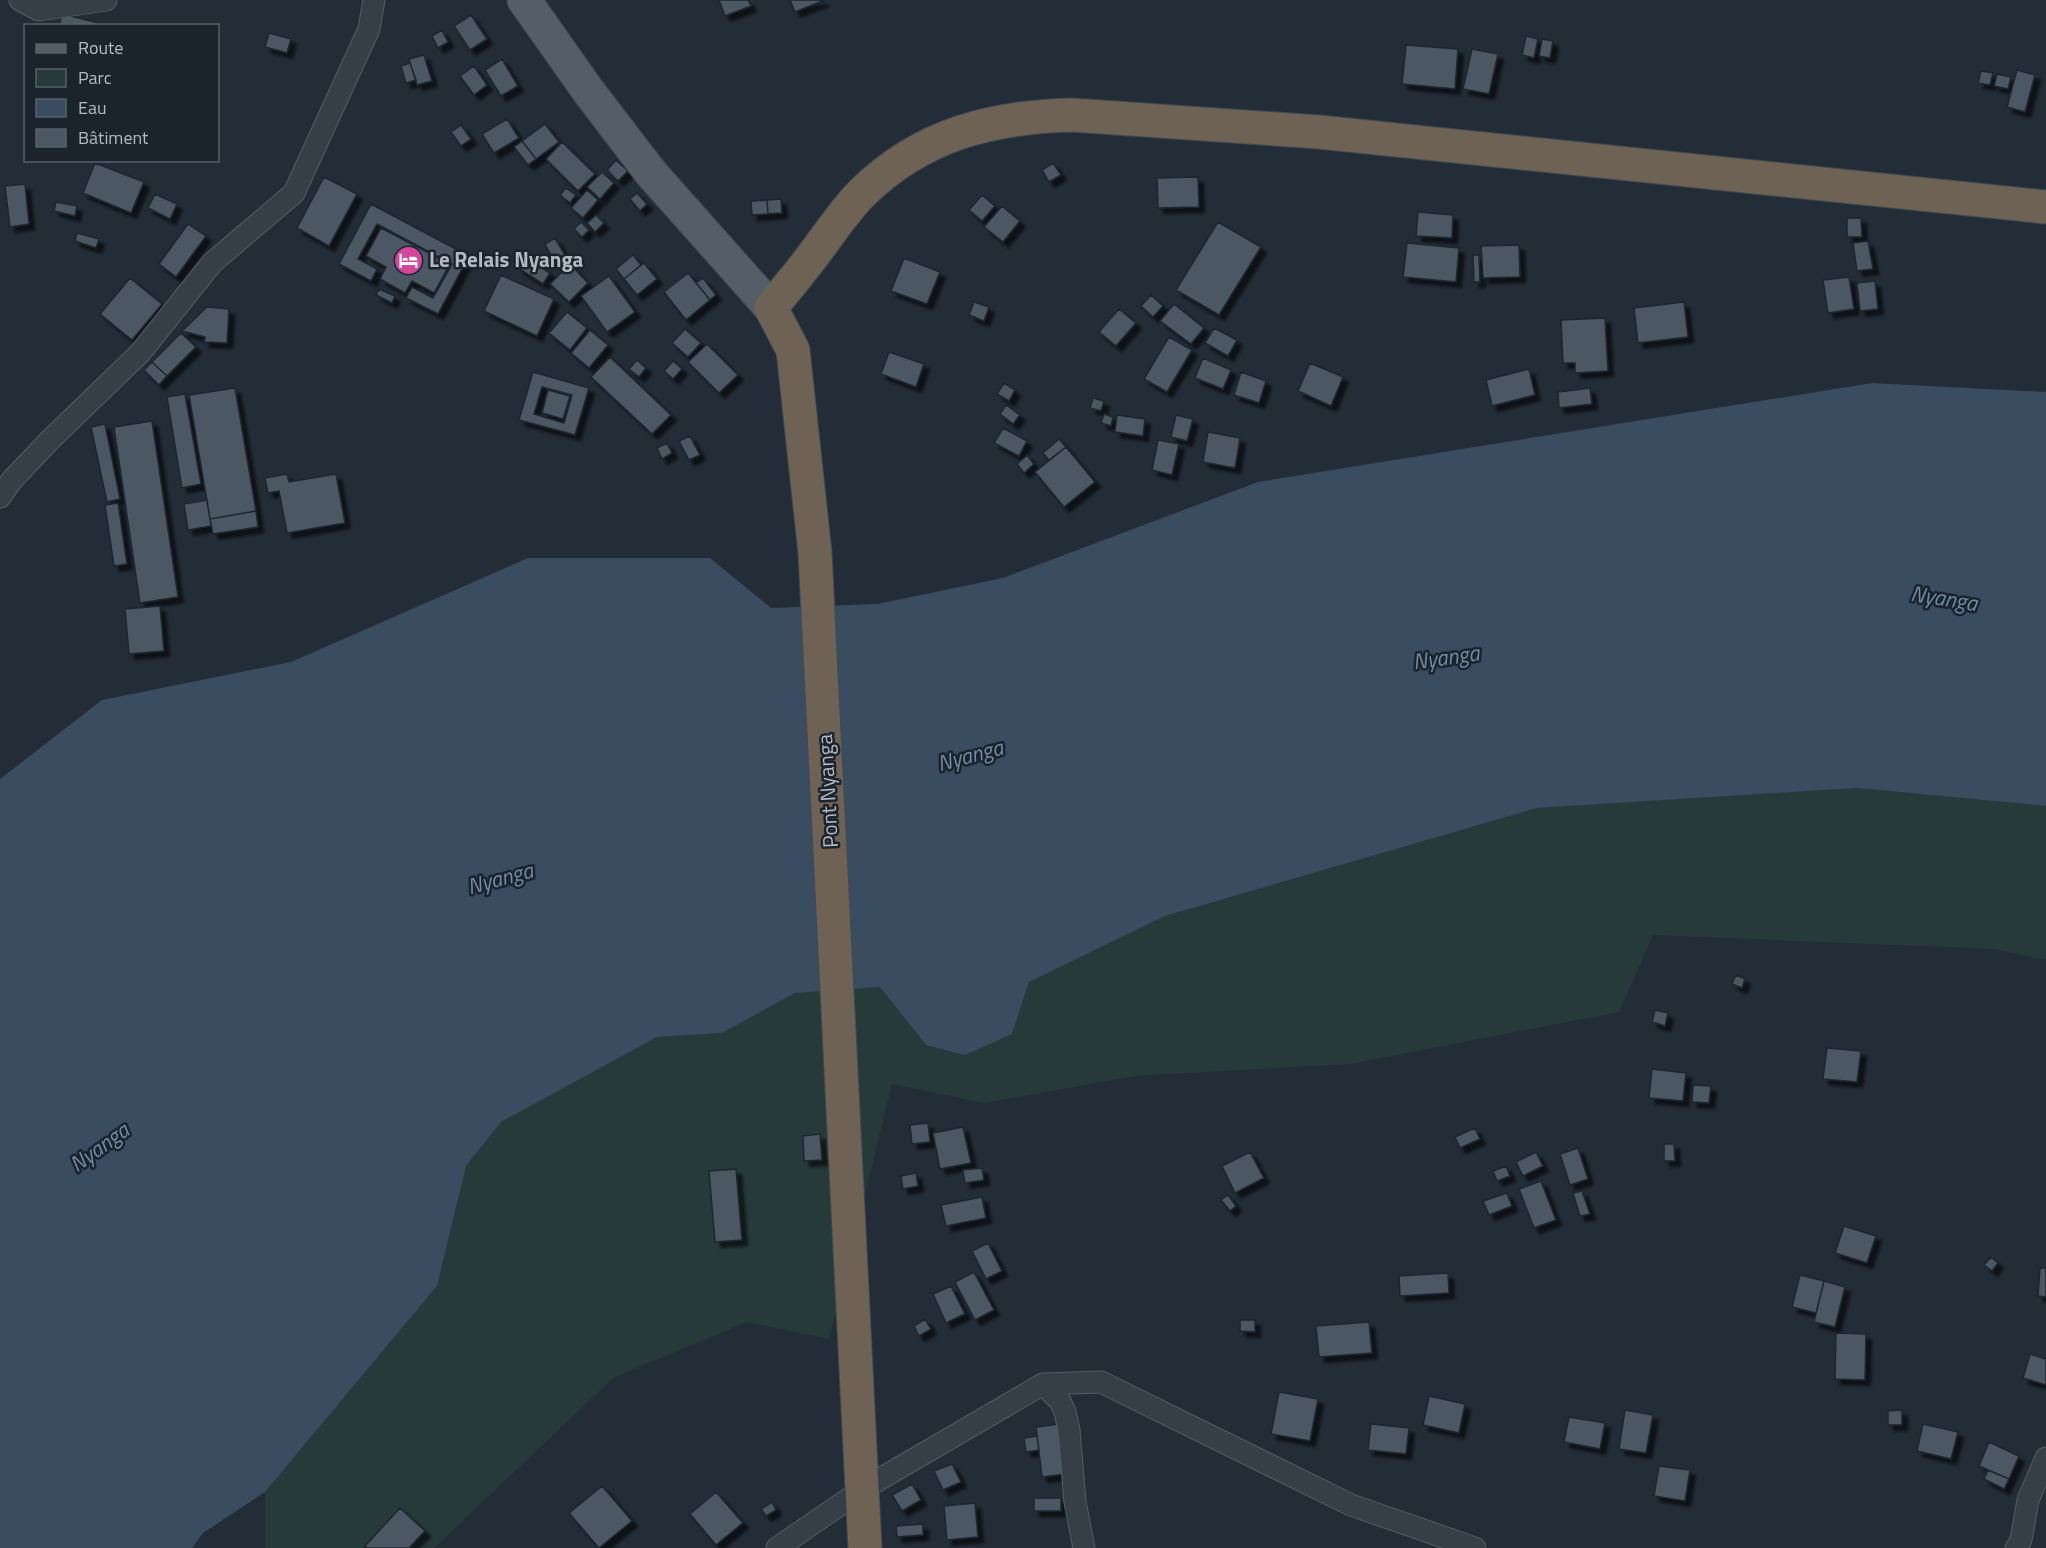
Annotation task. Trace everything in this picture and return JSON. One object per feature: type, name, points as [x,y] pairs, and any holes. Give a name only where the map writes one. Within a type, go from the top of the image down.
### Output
[{"type":"highway","points":[[771,308],[815,254],[836,222],[862,193],[891,167],[924,147],[965,130],[1001,120],[1035,116],[1072,115],[1319,132],[2046,207]]},
{"type":"highway","name":"Pont Nyanga","points":[[771,308],[793,350],[816,553],[865,1548]]},
{"type":"main road","points":[[524,0],[589,92],[651,173],[771,308]]},
{"type":"street","points":[[20,0],[39,10],[106,0]]},
{"type":"street","points":[[0,497],[12,480],[51,439],[140,354],[212,263],[294,192],[369,29],[374,0]]},
{"type":"street","points":[[777,1548],[862,1490],[1043,1384],[1101,1382],[1351,1505],[1475,1548]]},
{"type":"street","points":[[1043,1384],[1060,1401],[1065,1412],[1069,1430],[1075,1502],[1084,1548]]},
{"type":"street","points":[[2016,1548],[2021,1540],[2028,1500],[2046,1458]]},
{"type":"green space","points":[[1857,788],[2046,806],[2046,960],[1994,949],[1653,935],[1619,1012],[1350,1064],[1136,1076],[984,1103],[892,1084],[829,1339],[747,1322],[613,1378],[434,1548],[265,1548],[265,1492],[437,1286],[466,1166],[501,1122],[657,1037],[722,1033],[795,993],[880,987],[926,1045],[1012,1034],[1029,982],[1165,916],[1537,808]]},
{"type":"water","name":"Nyanga","points":[[1872,383],[2046,392],[2046,806],[1857,788],[1537,808],[1165,916],[1029,982],[1012,1034],[965,1055],[926,1045],[880,987],[795,993],[722,1033],[657,1037],[501,1122],[466,1166],[437,1286],[265,1492],[203,1533],[192,1548],[0,1548],[0,779],[102,700],[291,662],[528,558],[710,558],[771,608],[877,604],[1003,578],[1258,482]]},
{"type":"building","points":[[719,0],[748,0],[751,6],[725,16]]},
{"type":"building","points":[[790,0],[825,0],[795,12]]},
{"type":"building","points":[[62,14],[103,24],[60,24]]},
{"type":"building","points":[[471,15],[487,39],[470,50],[454,26]]},
{"type":"building","points":[[442,30],[448,42],[438,48],[432,36]]},
{"type":"building","points":[[269,33],[291,39],[287,53],[265,47]]},
{"type":"building","points":[[1526,36],[1538,39],[1534,58],[1522,55]]},
{"type":"building","points":[[1542,39],[1553,41],[1550,58],[1539,56]]},
{"type":"building","points":[[1406,45],[1458,49],[1455,89],[1402,84]]},
{"type":"building","points":[[1472,49],[1498,54],[1489,94],[1463,89]]},
{"type":"building","points":[[424,55],[432,81],[417,85],[409,59]]},
{"type":"building","points":[[502,59],[518,86],[501,96],[485,70]]},
{"type":"building","points":[[410,63],[416,80],[406,83],[401,66]]},
{"type":"building","points":[[474,66],[487,85],[474,95],[460,76]]},
{"type":"building","points":[[2017,70],[2035,75],[2025,112],[2007,107]]},
{"type":"building","points":[[1981,71],[1993,73],[1990,85],[1978,83]]},
{"type":"building","points":[[1997,74],[2011,77],[2008,89],[1994,86]]},
{"type":"building","points":[[507,119],[519,138],[494,153],[482,134]]},
{"type":"building","points":[[545,124],[559,142],[536,159],[522,141]]},
{"type":"building","points":[[461,125],[471,139],[461,146],[451,132]]},
{"type":"building","points":[[522,141],[536,159],[528,165],[514,147]]},
{"type":"building","points":[[562,142],[595,174],[578,191],[546,159]]},
{"type":"building","points":[[616,160],[628,171],[618,181],[607,170]]},
{"type":"building","points":[[95,163],[144,182],[131,213],[83,193]]},
{"type":"building","points":[[1053,163],[1061,175],[1049,182],[1042,170]]},
{"type":"building","points":[[602,172],[614,183],[600,199],[587,187]]},
{"type":"building","points":[[324,177],[357,194],[329,246],[297,228]]},
{"type":"building","points":[[1198,177],[1199,207],[1158,208],[1157,178]]},
{"type":"building","points":[[25,184],[29,224],[10,227],[5,186]]},
{"type":"building","points":[[566,188],[576,195],[570,203],[560,195]]},
{"type":"building","points":[[587,190],[598,200],[583,218],[571,208]]},
{"type":"building","points":[[637,193],[647,204],[640,211],[630,199]]},
{"type":"building","points":[[155,194],[177,204],[170,219],[148,208]]},
{"type":"building","points":[[982,195],[995,206],[982,221],[969,210]]},
{"type":"building","points":[[781,199],[782,213],[768,214],[767,200]]},
{"type":"building","points":[[767,200],[768,214],[752,215],[751,201]]},
{"type":"building","points":[[56,202],[77,206],[75,216],[54,211]]},
{"type":"building","points":[[371,204],[469,256],[438,314],[406,298],[412,287],[433,298],[452,264],[377,224],[358,259],[377,269],[371,281],[339,264]]},
{"type":"building","points":[[1002,206],[1020,221],[1003,242],[984,227]]},
{"type":"building","points":[[1418,212],[1453,215],[1452,238],[1416,236]]},
{"type":"building","points":[[596,215],[604,223],[595,232],[587,223]]},
{"type":"building","points":[[1847,218],[1861,218],[1862,237],[1847,237]]},
{"type":"building","points":[[581,222],[589,230],[582,237],[574,229]]},
{"type":"building","points":[[1218,222],[1261,247],[1219,315],[1176,290]]},
{"type":"building","points":[[188,224],[206,236],[176,277],[159,264]]},
{"type":"building","name":"Le Relais Nyanga","points":[[381,228],[450,264],[434,293],[412,281],[405,293],[380,279],[386,267],[366,256]]},
{"type":"building","points":[[77,233],[99,239],[96,248],[75,241]]},
{"type":"building","points":[[555,238],[565,255],[554,261],[545,244]]},
{"type":"building","points":[[1868,241],[1873,269],[1857,271],[1853,243]]},
{"type":"building","points":[[1407,243],[1459,248],[1456,282],[1403,277]]},
{"type":"building","points":[[1519,245],[1520,277],[1483,278],[1481,246]]},
{"type":"building","points":[[633,255],[641,265],[624,279],[616,269]]},
{"type":"building","points":[[1473,255],[1479,255],[1480,282],[1474,282]]},
{"type":"building","points":[[525,257],[550,273],[543,284],[518,268]]},
{"type":"building","points":[[904,258],[940,272],[927,304],[891,291]]},
{"type":"building","points":[[644,263],[657,279],[637,295],[624,279]]},
{"type":"building","points":[[570,264],[588,283],[569,302],[550,284]]},
{"type":"building","points":[[688,273],[710,300],[686,320],[664,292]]},
{"type":"building","points":[[501,275],[554,299],[537,336],[484,311]]},
{"type":"building","points":[[609,276],[635,312],[607,332],[581,296]]},
{"type":"building","points":[[1849,277],[1854,309],[1828,313],[1823,280]]},
{"type":"building","points":[[130,278],[162,304],[132,340],[100,314]]},
{"type":"building","points":[[703,278],[716,295],[710,300],[696,283]]},
{"type":"building","points":[[1875,281],[1878,309],[1860,311],[1857,283]]},
{"type":"building","points":[[379,289],[395,296],[392,303],[376,295]]},
{"type":"building","points":[[1151,295],[1163,306],[1153,317],[1141,306]]},
{"type":"building","points":[[974,302],[989,307],[984,321],[969,315]]},
{"type":"building","points":[[1684,302],[1688,337],[1638,343],[1634,308]]},
{"type":"building","points":[[1174,304],[1204,328],[1191,344],[1160,321]]},
{"type":"building","points":[[207,307],[229,309],[227,343],[204,342],[205,337],[182,331]]},
{"type":"building","points":[[1119,309],[1136,323],[1116,346],[1099,332]]},
{"type":"building","points":[[567,312],[587,328],[570,350],[549,333]]},
{"type":"building","points":[[1605,318],[1608,371],[1575,373],[1575,363],[1563,363],[1561,320]]},
{"type":"building","points":[[1214,328],[1237,340],[1228,356],[1205,343]]},
{"type":"building","points":[[685,329],[701,343],[688,357],[672,343]]},
{"type":"building","points":[[590,330],[608,345],[589,368],[571,353]]},
{"type":"building","points":[[181,333],[196,347],[167,376],[152,362]]},
{"type":"building","points":[[1169,337],[1192,350],[1167,392],[1144,379]]},
{"type":"building","points":[[707,344],[738,375],[719,393],[688,362]]},
{"type":"building","points":[[889,352],[924,364],[916,387],[881,374]]},
{"type":"building","points":[[610,357],[671,415],[652,434],[591,377]]},
{"type":"building","points":[[1203,358],[1231,370],[1223,389],[1195,378]]},
{"type":"building","points":[[637,360],[646,368],[639,377],[629,369]]},
{"type":"building","points":[[673,361],[682,369],[673,379],[664,371]]},
{"type":"building","points":[[152,362],[167,376],[159,385],[144,370]]},
{"type":"building","points":[[1310,363],[1343,377],[1331,406],[1298,391]]},
{"type":"building","points":[[1529,369],[1535,395],[1492,406],[1486,380]]},
{"type":"building","points":[[533,372],[589,388],[575,435],[519,420]],"holes":[[[542,387],[572,395],[564,423],[534,414]]]},
{"type":"building","points":[[1241,372],[1266,381],[1259,403],[1234,395]]},
{"type":"building","points":[[1004,383],[1015,390],[1009,401],[997,394]]},
{"type":"building","points":[[235,388],[256,511],[210,519],[189,395]]},
{"type":"building","points":[[1590,388],[1592,404],[1559,408],[1558,392]]},
{"type":"building","points":[[548,390],[570,396],[563,419],[542,413]]},
{"type":"building","points":[[185,394],[201,484],[182,488],[167,397]]},
{"type":"building","points":[[1093,398],[1104,401],[1101,411],[1090,408]]},
{"type":"building","points":[[1006,405],[1020,415],[1013,424],[1000,414]]},
{"type":"building","points":[[1104,414],[1113,417],[1111,426],[1101,423]]},
{"type":"building","points":[[1117,415],[1145,419],[1143,436],[1115,432]]},
{"type":"building","points":[[1176,415],[1193,419],[1187,441],[1171,437]]},
{"type":"building","points":[[152,421],[178,597],[140,603],[114,427]]},
{"type":"building","points":[[105,424],[120,499],[107,502],[91,427]]},
{"type":"building","points":[[1003,428],[1027,441],[1019,456],[994,443]]},
{"type":"building","points":[[1208,432],[1240,438],[1235,468],[1203,462]]},
{"type":"building","points":[[690,436],[700,455],[689,460],[679,441]]},
{"type":"building","points":[[1059,439],[1066,447],[1049,460],[1043,453]]},
{"type":"building","points":[[1158,440],[1179,444],[1172,475],[1152,470]]},
{"type":"building","points":[[667,443],[672,453],[662,459],[657,448]]},
{"type":"building","points":[[1066,447],[1095,482],[1064,507],[1035,472]]},
{"type":"building","points":[[1027,455],[1034,464],[1024,473],[1017,464]]},
{"type":"building","points":[[287,474],[289,482],[336,474],[345,523],[287,533],[279,491],[268,493],[265,478]]},
{"type":"building","points":[[207,500],[211,526],[188,530],[184,504]]},
{"type":"building","points":[[118,503],[127,564],[114,566],[105,505]]},
{"type":"building","points":[[256,511],[258,527],[213,534],[210,519]]},
{"type":"building","points":[[160,606],[164,651],[129,654],[125,609]]},
{"type":"building","points":[[1736,975],[1745,979],[1742,988],[1732,984]]},
{"type":"building","points":[[1655,1010],[1668,1013],[1665,1026],[1652,1022]]},
{"type":"building","points":[[1827,1048],[1861,1051],[1857,1082],[1823,1079]]},
{"type":"building","points":[[1652,1069],[1686,1073],[1683,1101],[1649,1098]]},
{"type":"building","points":[[1693,1085],[1711,1086],[1709,1103],[1692,1102]]},
{"type":"building","points":[[928,1123],[930,1142],[912,1144],[910,1125]]},
{"type":"building","points":[[963,1127],[971,1163],[940,1169],[933,1133]]},
{"type":"building","points":[[1475,1128],[1480,1139],[1460,1148],[1455,1137]]},
{"type":"building","points":[[820,1134],[822,1160],[804,1161],[803,1136]]},
{"type":"building","points":[[1664,1144],[1674,1144],[1675,1161],[1664,1161]]},
{"type":"building","points":[[1578,1148],[1588,1179],[1570,1185],[1560,1154]]},
{"type":"building","points":[[1250,1152],[1264,1178],[1235,1193],[1222,1166]]},
{"type":"building","points":[[1536,1152],[1543,1166],[1523,1176],[1516,1162]]},
{"type":"building","points":[[1506,1166],[1510,1176],[1497,1181],[1493,1171]]},
{"type":"building","points":[[982,1168],[984,1180],[965,1183],[963,1170]]},
{"type":"building","points":[[736,1169],[742,1240],[715,1242],[709,1171]]},
{"type":"building","points":[[916,1173],[918,1186],[903,1189],[901,1176]]},
{"type":"building","points":[[1541,1181],[1556,1220],[1534,1228],[1519,1189]]},
{"type":"building","points":[[1582,1191],[1590,1214],[1580,1216],[1573,1193]]},
{"type":"building","points":[[1507,1193],[1512,1206],[1489,1215],[1483,1201]]},
{"type":"building","points":[[1228,1195],[1236,1206],[1230,1211],[1221,1200]]},
{"type":"building","points":[[982,1197],[986,1218],[946,1226],[941,1205]]},
{"type":"building","points":[[1844,1226],[1876,1236],[1867,1263],[1835,1253]]},
{"type":"building","points":[[988,1243],[1002,1271],[986,1279],[972,1251]]},
{"type":"building","points":[[1991,1257],[1998,1263],[1992,1271],[1984,1265]]},
{"type":"building","points":[[2040,1268],[2046,1268],[2046,1297],[2038,1296]]},
{"type":"building","points":[[974,1272],[994,1310],[975,1320],[955,1282]]},
{"type":"building","points":[[1448,1273],[1449,1293],[1400,1296],[1399,1276]]},
{"type":"building","points":[[1800,1275],[1824,1281],[1816,1313],[1792,1307]]},
{"type":"building","points":[[1824,1281],[1845,1287],[1835,1327],[1814,1322]]},
{"type":"building","points":[[951,1286],[965,1314],[946,1323],[933,1294]]},
{"type":"building","points":[[925,1319],[931,1329],[919,1336],[914,1326]]},
{"type":"building","points":[[1240,1320],[1255,1320],[1255,1332],[1240,1331]]},
{"type":"building","points":[[1369,1322],[1372,1353],[1319,1357],[1316,1326]]},
{"type":"building","points":[[1836,1333],[1866,1334],[1865,1380],[1835,1379]]},
{"type":"building","points":[[2030,1354],[2046,1359],[2046,1385],[2023,1378]]},
{"type":"building","points":[[1279,1392],[1318,1399],[1310,1441],[1271,1434]]},
{"type":"building","points":[[1429,1396],[1465,1404],[1459,1433],[1423,1425]]},
{"type":"building","points":[[1625,1410],[1653,1415],[1646,1453],[1619,1449]]},
{"type":"building","points":[[1902,1410],[1902,1425],[1888,1425],[1888,1411]]},
{"type":"building","points":[[1569,1417],[1605,1423],[1600,1449],[1564,1442]]},
{"type":"building","points":[[1060,1424],[1066,1474],[1042,1477],[1036,1427]]},
{"type":"building","points":[[1371,1424],[1409,1428],[1406,1454],[1368,1450]]},
{"type":"building","points":[[1923,1424],[1958,1432],[1951,1459],[1917,1451]]},
{"type":"building","points":[[1037,1436],[1039,1450],[1026,1452],[1024,1438]]},
{"type":"building","points":[[1989,1442],[2019,1456],[2009,1479],[1979,1466]]},
{"type":"building","points":[[952,1464],[961,1482],[943,1490],[934,1471]]},
{"type":"building","points":[[1659,1466],[1690,1470],[1685,1501],[1654,1496]]},
{"type":"building","points":[[1988,1470],[2009,1479],[2004,1489],[1984,1479]]},
{"type":"building","points":[[912,1484],[921,1500],[902,1511],[892,1495]]},
{"type":"building","points":[[602,1486],[632,1521],[599,1548],[569,1513]]},
{"type":"building","points":[[716,1492],[743,1523],[716,1545],[690,1514]]},
{"type":"building","points":[[1034,1498],[1061,1498],[1061,1511],[1034,1511]]},
{"type":"building","points":[[772,1502],[776,1510],[766,1516],[761,1509]]},
{"type":"building","points":[[975,1503],[978,1537],[947,1540],[944,1506]]},
{"type":"building","points":[[400,1508],[425,1531],[409,1548],[368,1548],[365,1546]]},
{"type":"building","points":[[923,1524],[923,1535],[897,1537],[896,1526]]},
{"type":"place","name":"Le Relais Nyanga","points":[[408,260]]}]
